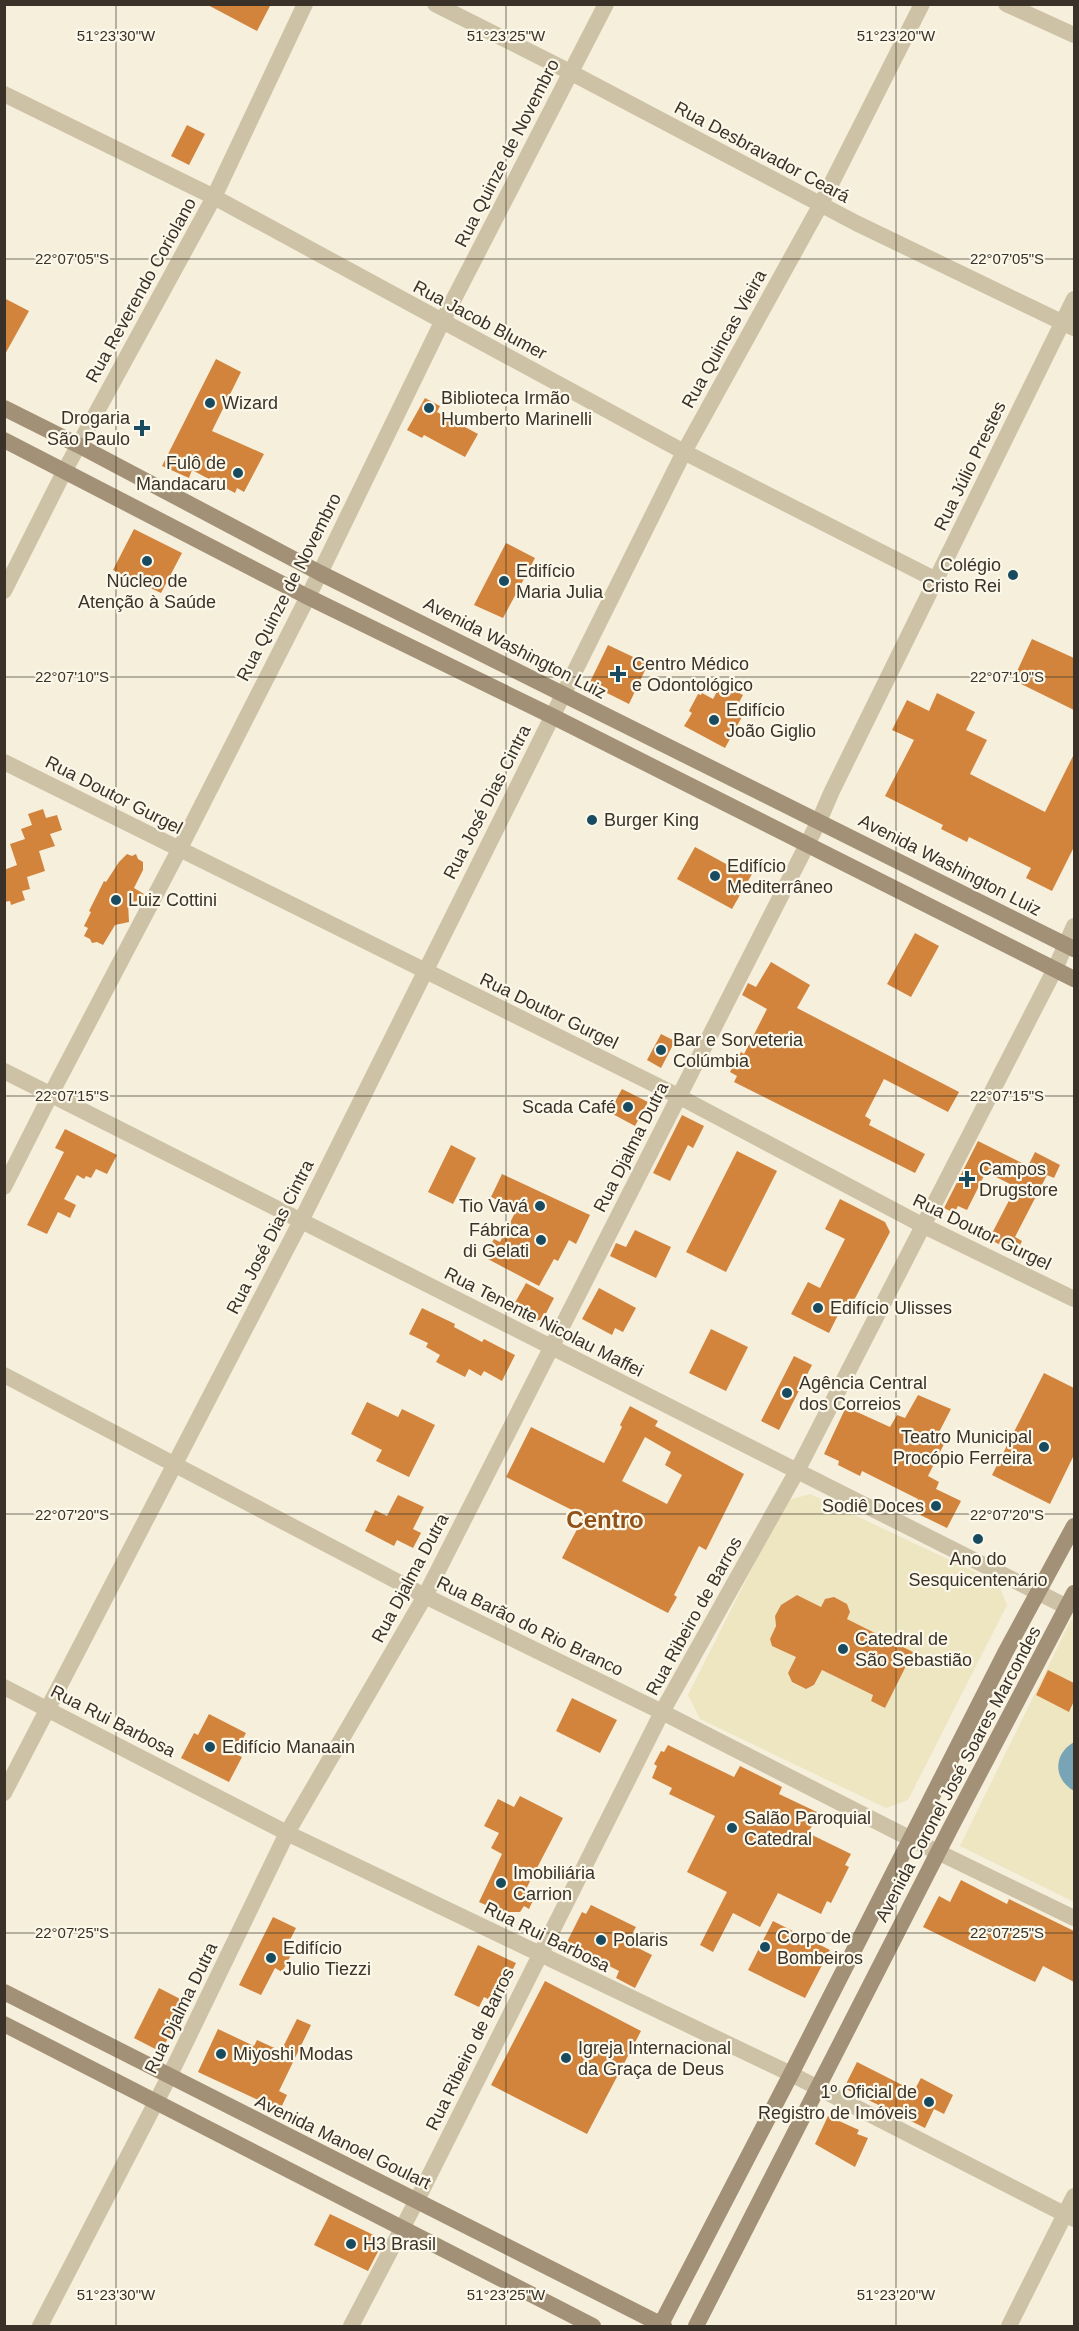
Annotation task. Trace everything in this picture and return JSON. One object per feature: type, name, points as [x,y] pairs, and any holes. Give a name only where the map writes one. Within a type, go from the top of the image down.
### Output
[{"type":"main road","name":"Avenida Washington Luiz","points":[[4,408],[320,573],[1070,947]]},
{"type":"main road","points":[[4,440],[306,596],[552,716],[1074,979]]},
{"type":"main road","name":"Avenida Coronel José Soares Marcondes","points":[[661,2326],[1005,1653],[1040,1593],[1074,1526]]},
{"type":"main road","name":"Avenida Coronel José Soares Marcondes","points":[[696,2326],[938,1852],[1071,1600]]},
{"type":"main road","name":"Avenida Manoel Goulart","points":[[4,1992],[661,2326]]},
{"type":"main road","points":[[4,2024],[593,2326]]},
{"type":"street","name":"Rua Reverendo Coriolano","points":[[4,591],[78,445],[214,197],[305,4]]},
{"type":"street","name":"Rua Desbravador Ceará","points":[[435,4],[821,204],[1068,325]]},
{"type":"street","name":"Rua Quinze de Novembro","points":[[4,1187],[179,850],[306,596],[320,573],[442,322],[606,4]]},
{"type":"street","name":"Rua Quincas Vieira","points":[[562,694],[684,452],[821,204],[922,4]]},
{"type":"street","points":[[1006,4],[1074,35]]},
{"type":"street","name":"Rua Jacob Blumer","points":[[4,94],[214,197],[684,452],[936,580]]},
{"type":"street","name":"Rua Júlio Prestes","points":[[807,845],[936,580],[1068,325],[1074,299]]},
{"type":"street","name":"Rua José Dias Cintra","points":[[4,1793],[301,1221],[562,694]]},
{"type":"street","name":"Rua Doutor Gurgel","points":[[4,762],[678,1096],[922,1225],[1074,1299]]},
{"type":"street","name":"Rua Djalma Dutra","points":[[40,2326],[169,2077],[287,1833],[425,1596],[807,845]]},
{"type":"street","name":"Rua Ribeiro de Barros","points":[[351,2326],[417,2200],[662,1712],[797,1471],[1055,969],[1070,947],[1074,926]]},
{"type":"street","name":"Rua Tenente Nicolau Maffei","points":[[4,1071],[1040,1593],[1071,1600]]},
{"type":"street","name":"Rua Barão do Rio Branco","points":[[4,1375],[425,1596],[662,1712],[910,1839],[1074,1918]]},
{"type":"street","name":"Rua Rui Barbosa","points":[[4,1687],[287,1833],[791,2074],[1070,2216]]},
{"type":"street","points":[[1009,2326],[1070,2216],[1074,2196]]},
{"type":"shaded area","points":[[810,1494],[998,1583],[1007,1605],[908,1800],[886,1808],[700,1719],[688,1695],[786,1501]],"holes":[[[797,1595],[821,1607],[825,1599],[834,1598],[847,1604],[850,1612],[847,1619],[913,1652],[885,1708],[871,1701],[873,1695],[822,1670],[814,1686],[805,1689],[792,1683],[788,1673],[796,1657],[772,1646],[770,1639],[776,1626],[775,1616],[781,1605]]]},
{"type":"shaded area","points":[[1071,1620],[1074,1621],[1074,1683],[1048,1670],[1036,1695],[1069,1712],[1074,1701],[1074,1742],[1068,1746],[1072,1790],[1074,1791],[1074,1902],[960,1846]]},
{"type":"water","points":[[1074,1742],[1074,1791],[1062,1780],[1058,1766],[1062,1753]]},
{"type":"building","points":[[206,4],[271,4],[257,31]]},
{"type":"building","points":[[187,125],[205,134],[189,165],[171,156]]},
{"type":"building","points":[[4,298],[29,311],[4,356]]},
{"type":"building","points":[[216,359],[241,372],[212,431],[264,454],[244,492],[237,488],[235,493],[192,470],[189,478],[162,466]]},
{"type":"building","points":[[425,398],[440,406],[437,412],[478,434],[465,457],[424,435],[422,438],[407,430]]},
{"type":"building","name":"Núcleo de Atenção à Saúde","points":[[134,529],[182,553],[161,593],[113,570]]},
{"type":"building","name":"Edifício Maria Julia","points":[[506,543],[535,558],[503,618],[474,605]]},
{"type":"building","points":[[1032,639],[1074,658],[1074,710],[1013,680]]},
{"type":"building","name":"Centro Médico e Odontológico","points":[[608,645],[648,664],[629,704],[589,684]]},
{"type":"building","name":"Edifício João Giglio","points":[[721,684],[743,695],[735,710],[743,715],[725,748],[684,726],[692,713],[689,711],[698,694],[702,693],[713,699]]},
{"type":"building","points":[[937,693],[975,712],[966,730],[987,740],[970,774],[1045,812],[1074,754],[1074,847],[1052,891],[1026,878],[1031,868],[969,837],[967,842],[941,829],[943,825],[885,796],[914,740],[892,730],[907,700],[929,711]]},
{"type":"building","points":[[43,809],[46,818],[57,815],[62,830],[50,834],[55,846],[39,851],[45,871],[27,877],[30,889],[22,891],[25,900],[11,905],[10,901],[4,902],[4,870],[17,865],[10,844],[25,839],[21,829],[32,825],[28,814]]},
{"type":"building","name":"Edifício Mediterrâneo","points":[[695,847],[728,865],[729,862],[752,874],[732,909],[677,879]]},
{"type":"building","name":"Luiz Cottini","points":[[127,854],[132,856],[136,854],[143,862],[143,870],[134,888],[144,894],[141,900],[128,903],[129,922],[115,925],[103,945],[97,942],[92,943],[84,936],[88,928],[84,926],[91,912],[89,911],[104,881],[106,882]]},
{"type":"building","points":[[915,933],[939,946],[911,997],[887,984]]},
{"type":"building","points":[[771,962],[810,985],[797,1008],[959,1092],[948,1112],[884,1079],[865,1116],[871,1120],[869,1125],[925,1154],[915,1173],[734,1082],[737,1076],[730,1072],[741,1052],[744,1054],[767,1009],[742,995],[748,983],[756,987]]},
{"type":"building","name":"Bar e Sorveteria Colúmbia","points":[[661,1034],[675,1041],[661,1068],[647,1060]]},
{"type":"building","name":"Scada Café","points":[[622,1089],[648,1102],[635,1126],[609,1112]]},
{"type":"building","points":[[682,1115],[704,1126],[693,1148],[688,1145],[670,1181],[653,1173]]},
{"type":"building","points":[[65,1129],[117,1155],[107,1174],[96,1169],[91,1178],[86,1176],[84,1179],[77,1175],[64,1199],[76,1205],[70,1218],[58,1212],[47,1234],[27,1225],[64,1152],[55,1148]]},
{"type":"building","points":[[978,1141],[1028,1166],[1035,1152],[1060,1165],[1054,1178],[1047,1175],[1015,1237],[1022,1241],[1016,1253],[989,1239],[1016,1187],[986,1172],[967,1210],[958,1206],[954,1213],[944,1208]]},
{"type":"building","points":[[451,1145],[476,1158],[453,1204],[428,1192]]},
{"type":"building","points":[[737,1151],[777,1171],[726,1272],[686,1252]]},
{"type":"building","points":[[502,1174],[590,1215],[576,1244],[569,1240],[558,1261],[554,1259],[539,1286],[484,1257],[494,1239],[500,1242],[517,1209],[491,1197]]},
{"type":"building","points":[[840,1199],[885,1222],[890,1232],[852,1304],[845,1301],[829,1333],[791,1314],[808,1282],[820,1288],[845,1239],[825,1229]]},
{"type":"building","points":[[635,1230],[671,1247],[656,1278],[610,1256],[616,1243],[626,1247]]},
{"type":"building","points":[[526,1283],[554,1298],[543,1319],[536,1321],[512,1308]]},
{"type":"building","points":[[599,1288],[636,1308],[623,1332],[615,1328],[612,1335],[582,1319]]},
{"type":"building","points":[[422,1308],[455,1324],[454,1327],[482,1342],[484,1339],[515,1355],[502,1381],[484,1371],[481,1376],[469,1369],[465,1377],[436,1362],[440,1355],[426,1347],[428,1343],[409,1334]]},
{"type":"building","points":[[711,1329],[748,1347],[726,1391],[689,1373]]},
{"type":"building","name":"Agência Central dos Correios","points":[[794,1356],[812,1365],[779,1430],[761,1421]]},
{"type":"building","points":[[1044,1373],[1074,1388],[1074,1455],[1050,1504],[992,1475]]},
{"type":"building","points":[[918,1395],[951,1409],[937,1436],[946,1440],[928,1476],[939,1482],[936,1489],[961,1501],[947,1528],[912,1511],[918,1499],[862,1471],[860,1476],[838,1465],[839,1461],[824,1454],[846,1407],[890,1427],[897,1415],[905,1418]]},
{"type":"building","points":[[367,1402],[398,1417],[402,1409],[435,1425],[409,1477],[376,1461],[382,1450],[351,1434]]},
{"type":"building","points":[[630,1406],[658,1421],[655,1426],[744,1474],[706,1550],[699,1546],[674,1595],[677,1597],[668,1613],[562,1558],[584,1516],[506,1477],[531,1427],[604,1463],[622,1427],[620,1425]],"holes":[[[645,1437],[671,1452],[665,1465],[682,1475],[667,1504],[622,1481]]]},
{"type":"building","points":[[398,1495],[424,1507],[413,1529],[421,1533],[413,1548],[397,1540],[394,1546],[365,1531],[375,1510],[387,1516]]},
{"type":"building","name":"Catedral de São Sebastião","points":[[797,1595],[821,1607],[825,1599],[834,1597],[847,1604],[850,1612],[847,1619],[913,1652],[885,1708],[871,1701],[873,1695],[822,1670],[814,1685],[806,1689],[792,1682],[788,1673],[796,1657],[772,1646],[770,1639],[776,1626],[775,1616],[781,1605]]},
{"type":"building","points":[[1048,1670],[1074,1683],[1074,1701],[1069,1712],[1036,1695]]},
{"type":"building","points":[[572,1698],[617,1720],[600,1753],[556,1731]]},
{"type":"building","name":"Edifício Manaain","points":[[209,1714],[246,1733],[235,1754],[242,1757],[229,1782],[181,1758],[194,1733],[198,1735]]},
{"type":"building","points":[[668,1745],[734,1777],[740,1766],[782,1787],[779,1794],[819,1813],[808,1833],[851,1854],[845,1865],[849,1867],[831,1903],[827,1901],[821,1914],[778,1893],[760,1927],[733,1913],[713,1952],[700,1945],[727,1892],[687,1872],[715,1816],[669,1794],[672,1788],[652,1778],[657,1766],[654,1764],[661,1751],[664,1752]]},
{"type":"building","points":[[520,1796],[563,1818],[526,1889],[536,1894],[529,1909],[524,1906],[520,1912],[501,1912],[479,1902],[502,1854],[491,1848],[499,1833],[484,1826],[498,1799],[514,1807]]},
{"type":"building","points":[[961,1880],[1007,1904],[1009,1899],[1074,1931],[1074,1982],[1043,1966],[1035,1982],[923,1927],[939,1896],[950,1902]]},
{"type":"building","name":"Polaris","points":[[591,1905],[636,1927],[632,1934],[637,1936],[632,1945],[652,1955],[635,1988],[616,1978],[619,1971],[566,1944],[582,1912],[586,1914]]},
{"type":"building","name":"Edifício Julio Tiezzi","points":[[273,1917],[296,1928],[284,1952],[291,1955],[282,1972],[275,1968],[261,1995],[239,1985]]},
{"type":"building","points":[[773,1921],[830,1950],[805,1998],[748,1970]]},
{"type":"building","points":[[478,1945],[516,1963],[496,2003],[484,1997],[479,2007],[454,1995]]},
{"type":"building","name":"Igreja Internacional da Graça de Deus","points":[[545,1981],[641,2031],[587,2134],[491,2085]]},
{"type":"building","points":[[159,1988],[186,2002],[161,2052],[134,2038]]},
{"type":"building","points":[[297,2019],[311,2025],[279,2091],[287,2095],[280,2110],[198,2072],[218,2029],[254,2046],[257,2040],[281,2051]]},
{"type":"building","points":[[857,2062],[914,2091],[921,2078],[953,2095],[944,2114],[934,2109],[925,2128],[844,2088]]},
{"type":"building","points":[[828,2116],[859,2130],[857,2134],[868,2138],[855,2167],[815,2144]]},
{"type":"building","name":"H3 Brasil","points":[[330,2214],[384,2240],[368,2271],[314,2245]]},
{"type":"place","name":"Wizard","points":[[210,403]]},
{"type":"place","name":"Biblioteca Irmão Humberto Marinelli","points":[[429,408]]},
{"type":"place","name":"Drogaria São Paulo","points":[[142,428]]},
{"type":"place","name":"Fulô de Mandacaru","points":[[238,473]]},
{"type":"place","name":"Núcleo de Atenção à Saúde","points":[[147,561]]},
{"type":"place","name":"Colégio Cristo Rei","points":[[1013,575]]},
{"type":"place","name":"Edifício Maria Julia","points":[[504,581]]},
{"type":"place","name":"Centro Médico e Odontológico","points":[[618,674]]},
{"type":"place","name":"Edifício João Giglio","points":[[714,720]]},
{"type":"place","name":"Burger King","points":[[592,820]]},
{"type":"place","name":"Edifício Mediterrâneo","points":[[715,876]]},
{"type":"place","name":"Luiz Cottini","points":[[116,900]]},
{"type":"place","name":"Bar e Sorveteria Colúmbia","points":[[661,1050]]},
{"type":"place","name":"Scada Café","points":[[628,1107]]},
{"type":"place","name":"Campos Drugstore","points":[[967,1179]]},
{"type":"place","name":"Tio Vavá","points":[[540,1206]]},
{"type":"place","name":"Fábrica di Gelati","points":[[541,1240]]},
{"type":"place","name":"Edifício Ulisses","points":[[818,1308]]},
{"type":"place","name":"Agência Central dos Correios","points":[[787,1393]]},
{"type":"place","name":"Teatro Municipal Procópio Ferreira","points":[[1044,1447]]},
{"type":"place","name":"Sodiê Doces","points":[[936,1506]]},
{"type":"place","name":"Ano do Sesquicentenário","points":[[978,1539]]},
{"type":"place","name":"Catedral de São Sebastião","points":[[843,1649]]},
{"type":"place","name":"Edifício Manaain","points":[[210,1747]]},
{"type":"place","name":"Salão Paroquial Catedral","points":[[732,1828]]},
{"type":"place","name":"Imobiliária Carrion","points":[[501,1883]]},
{"type":"place","name":"Polaris","points":[[601,1940]]},
{"type":"place","name":"Corpo de Bombeiros","points":[[765,1947]]},
{"type":"place","name":"Edifício Julio Tiezzi","points":[[271,1958]]},
{"type":"place","name":"Miyoshi Modas","points":[[221,2054]]},
{"type":"place","name":"Igreja Internacional da Graça de Deus","points":[[566,2058]]},
{"type":"place","name":"1º Oficial de Registro de Imóveis","points":[[929,2102]]},
{"type":"place","name":"H3 Brasil","points":[[351,2244]]},
{"type":"district","name":"Centro","points":[[605,1520]]}]
